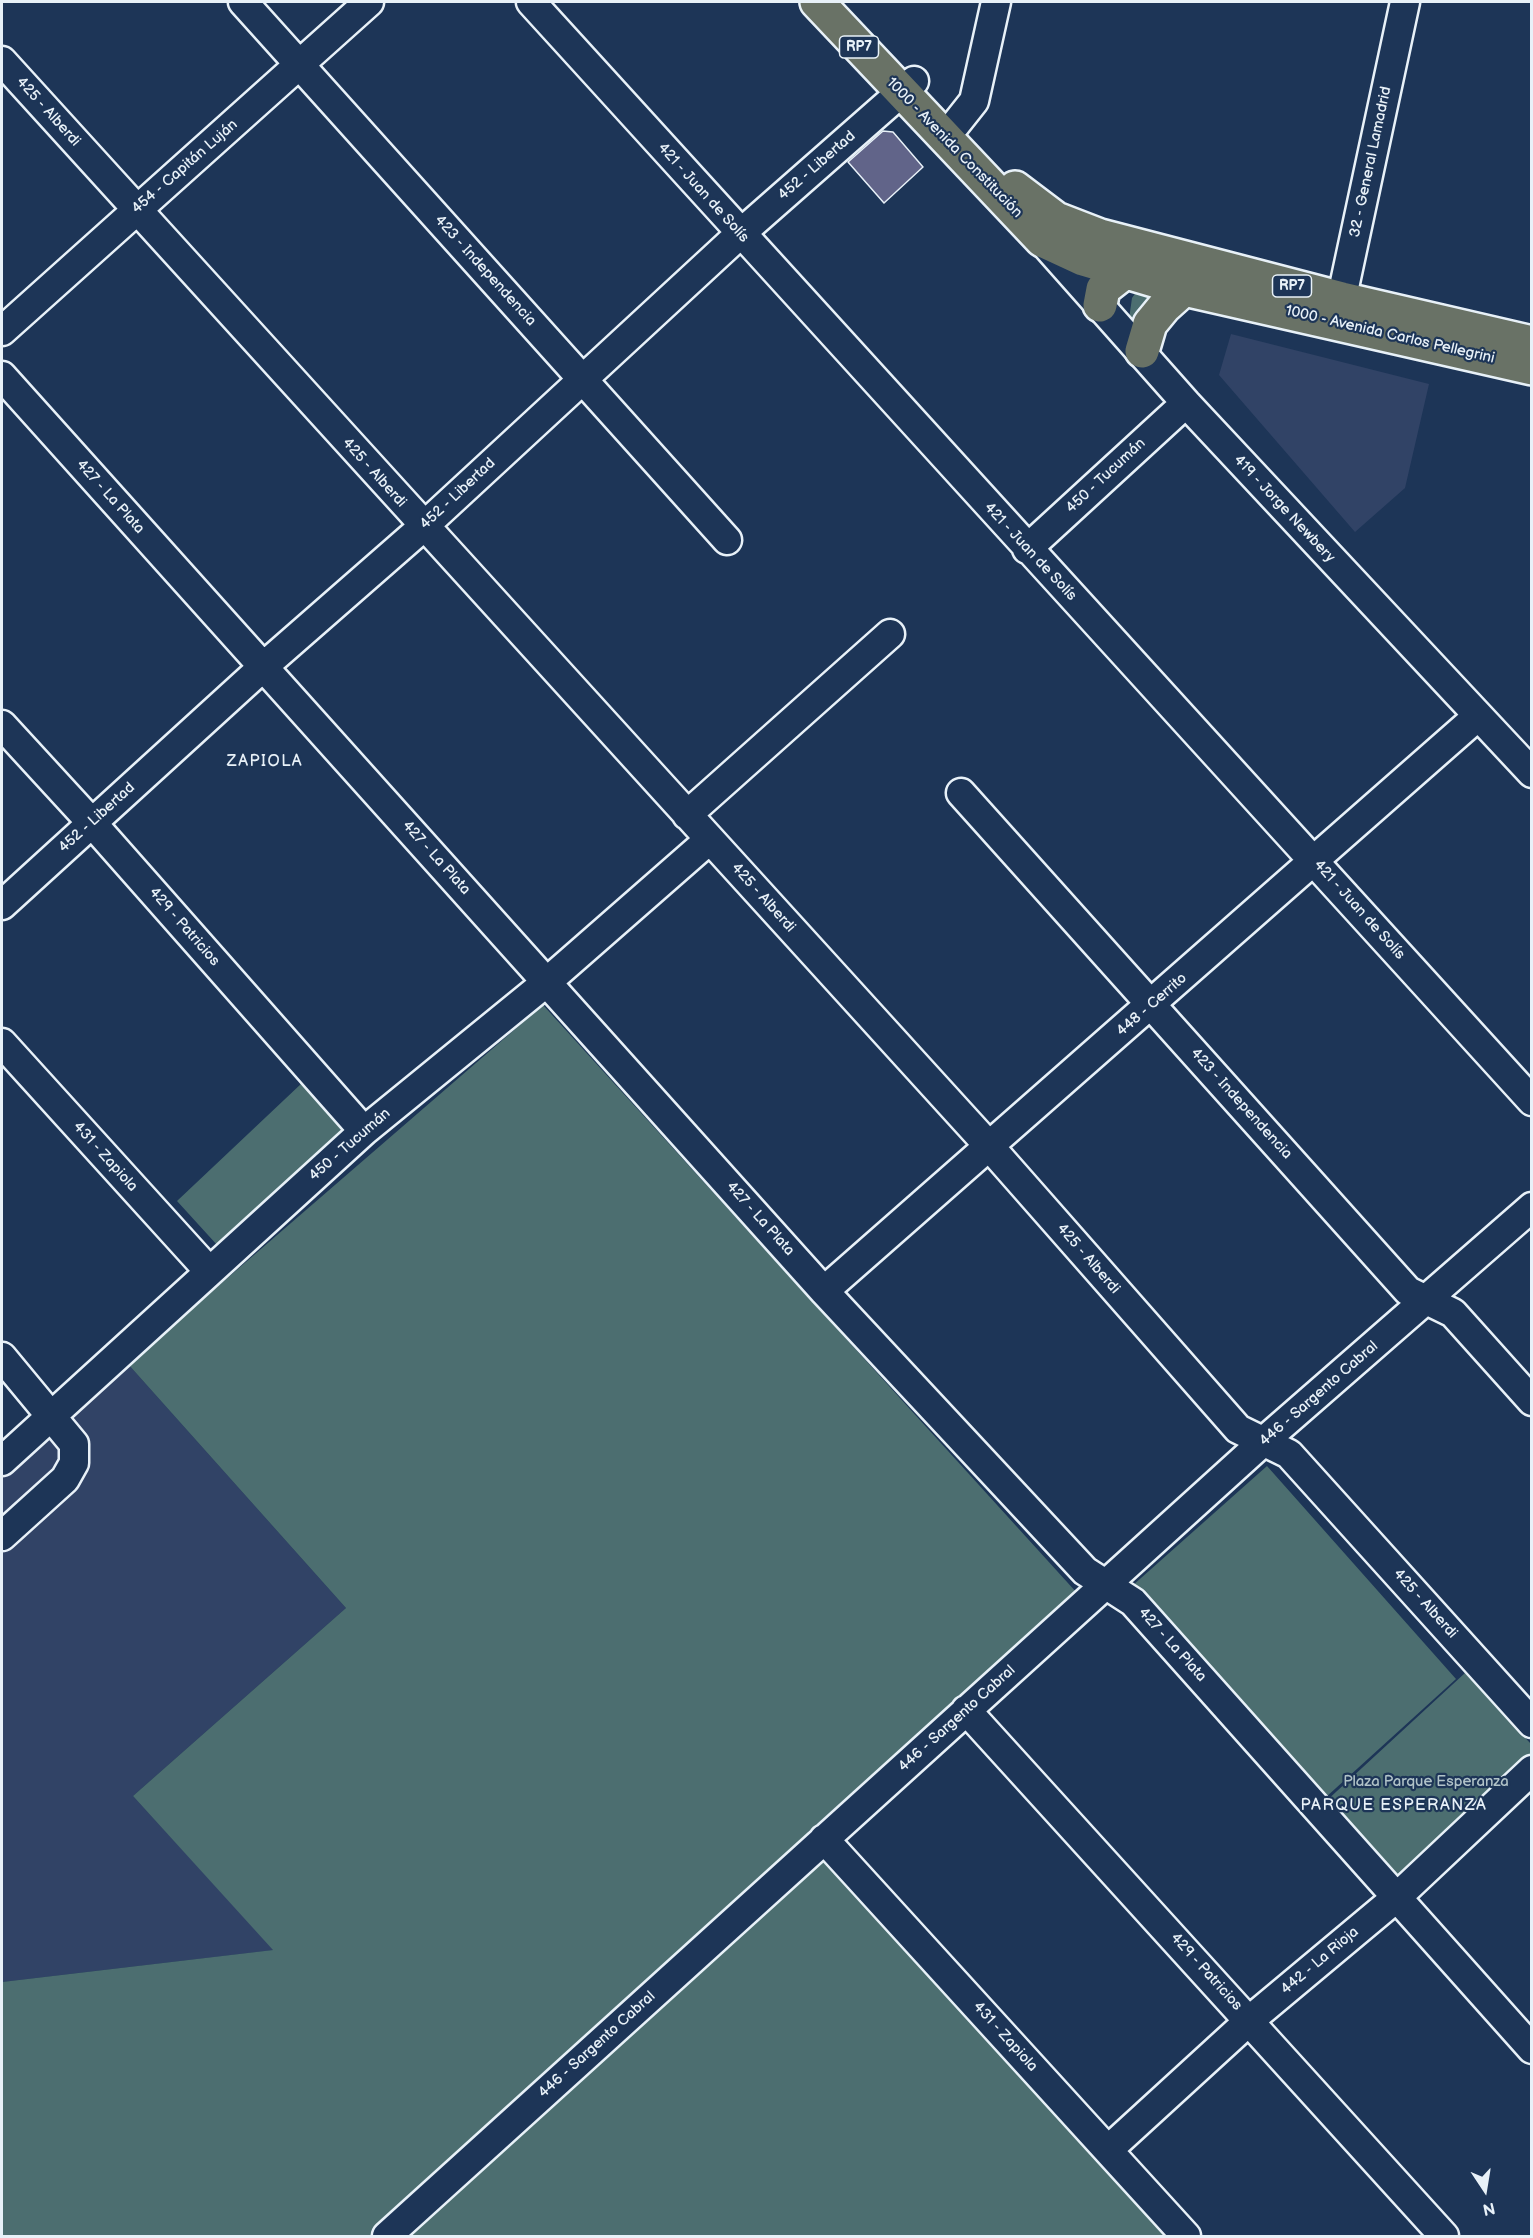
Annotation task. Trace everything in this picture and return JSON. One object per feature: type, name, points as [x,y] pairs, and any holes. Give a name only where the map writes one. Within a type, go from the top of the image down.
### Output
[{"type":"main road","name":"1000 - Avenida Constitución","points":[[818,2],[907,87],[1049,230]]},
{"type":"main road","name":"1000 - Avenida Constitución","points":[[843,2],[907,87],[964,113],[1049,230]]},
{"type":"main road","name":"1000 - Avenida Carlos Pellegrini","points":[[1049,230],[1100,236],[1339,311],[1532,368]]},
{"type":"main road","name":"1000 - Avenida Carlos Pellegrini","points":[[1049,230],[1083,259],[1184,289],[1339,311],[1532,343]]},
{"type":"main road","points":[[1100,305],[1103,289],[1126,271]]},
{"type":"main road","points":[[1142,351],[1150,324],[1164,307],[1184,289]]},
{"type":"street","name":"423 - Independencia","points":[[243,2],[727,540]]},
{"type":"street","name":"454 - Capitán Luján","points":[[2,332],[369,2]]},
{"type":"street","name":"421 - Juan de Solís","points":[[531,2],[1532,1101]]},
{"type":"street","points":[[964,113],[996,2]]},
{"type":"street","name":"32 - General Lamadrid","points":[[1339,311],[1405,2]]},
{"type":"street","name":"425 - Alberdi","points":[[2,61],[423,527],[990,1147],[1238,1429],[1265,1440],[1289,1454],[1532,1723]]},
{"type":"street","name":"452 - Libertad","points":[[2,905],[263,667],[423,527],[741,234],[907,87]]},
{"type":"street","name":"419 - Jorge Newbery","points":[[1049,230],[1100,305],[1186,403],[1478,716],[1529,765]]},
{"type":"street","name":"427 - La Plata","points":[[2,376],[548,981],[824,1291],[1085,1571],[1134,1602],[1532,2049]]},
{"type":"street","name":"450 - Tucumán","points":[[1027,549],[1186,403]]},
{"type":"street","points":[[687,815],[890,634]]},
{"type":"street","name":"448 - Cerrito","points":[[824,1291],[1153,1005],[1478,716]]},
{"type":"street","name":"429 - Patricios","points":[[2,725],[92,823],[364,1131]]},
{"type":"street","name":"423 - Independencia","points":[[961,793],[1408,1291],[1453,1313],[1532,1401]]},
{"type":"street","name":"450 - Tucumán","points":[[2,1461],[364,1131],[548,981],[710,840]]},
{"type":"street","name":"431 - Zapiola","points":[[2,1043],[209,1271]]},
{"type":"street","name":"446 - Sargento Cabral","points":[[387,2236],[1265,1440],[1532,1207]]},
{"type":"street","points":[[2,1357],[52,1414],[74,1444],[74,1463],[65,1479],[2,1536]]},
{"type":"street","name":"429 - Patricios","points":[[966,1710],[1250,2020],[1443,2236]]},
{"type":"street","name":"442 - La Rioja","points":[[1108,2151],[1250,2020],[1396,1898],[1532,1770]]},
{"type":"street","name":"431 - Zapiola","points":[[824,1839],[1186,2236]]},
{"type":"shaded area","points":[[1231,334],[1429,384],[1405,488],[1355,532],[1219,375]]},
{"type":"shaded area","points":[[128,1364],[346,1608],[133,1796],[274,1950],[2,1982],[2,1478]]},
{"type":"green space","points":[[1139,288],[1162,292],[1141,332],[1129,319],[1132,298]]},
{"type":"green space","points":[[543,1005],[1077,1593],[808,1832],[1178,2236],[2,2236],[2,1982],[273,1950],[133,1796],[346,1608],[128,1364]]},
{"type":"green space","points":[[302,1083],[346,1133],[218,1246],[177,1201]]},
{"type":"green space","points":[[1267,1466],[1456,1679],[1325,1798],[1132,1586]]},
{"type":"green space","name":"Plaza Parque Esperanza","points":[[1465,1673],[1531,1744],[1531,1758],[1397,1881],[1324,1803]]},
{"type":"building","points":[[883,131],[893,132],[923,167],[884,203],[848,162]]},
{"type":"district","name":"ZAPIOLA","points":[[265,762]]},
{"type":"district","name":"PARQUE ESPERANZA","points":[[1394,1806]]}]
